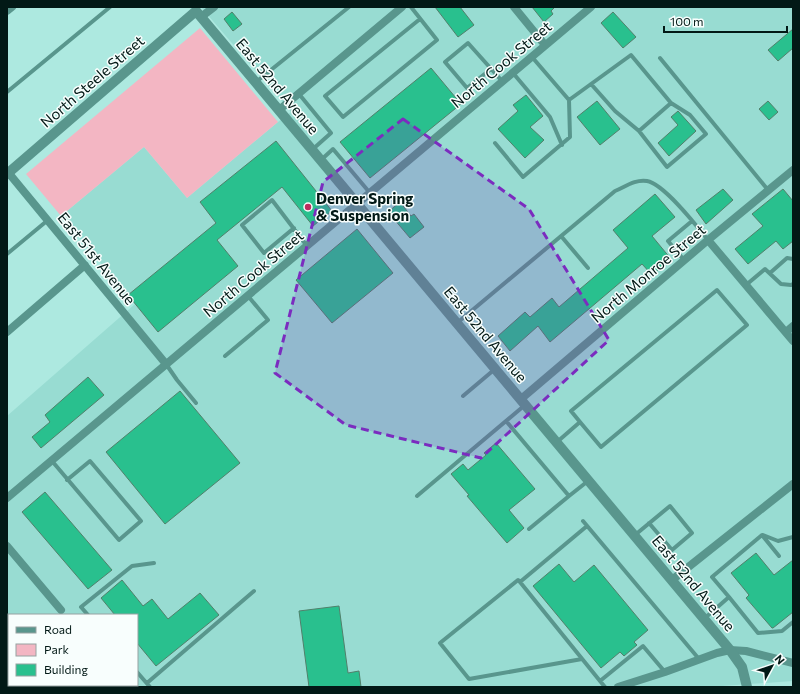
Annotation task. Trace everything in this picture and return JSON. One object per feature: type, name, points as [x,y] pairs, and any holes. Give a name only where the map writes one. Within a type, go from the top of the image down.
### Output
[{"type":"street","points":[[7,11],[12,7]]},
{"type":"street","name":"North Steele Street","points":[[8,172],[197,12],[214,7]]},
{"type":"street","points":[[279,110],[400,7]]},
{"type":"street","points":[[514,7],[545,45]]},
{"type":"street","name":"North Cook Street","points":[[7,498],[591,7]]},
{"type":"street","name":"East 52nd Avenue","points":[[197,12],[705,618],[742,667],[747,687]]},
{"type":"street","name":"North Monroe Street","points":[[523,402],[684,260],[793,170]]},
{"type":"street","name":"East 51st Avenue","points":[[8,172],[166,364]]},
{"type":"street","points":[[708,240],[793,341]]},
{"type":"street","points":[[7,332],[85,265]]},
{"type":"street","points":[[786,332],[793,326]]},
{"type":"street","points":[[672,580],[793,484]]},
{"type":"street","points":[[7,546],[61,610]]},
{"type":"street","points":[[618,687],[666,672],[717,652],[730,650],[746,651],[793,663]]},
{"type":"lane","points":[[7,92],[110,7]]},
{"type":"lane","points":[[256,82],[349,7]]},
{"type":"lane","points":[[411,7],[437,40],[342,117],[325,96],[420,19]]},
{"type":"lane","points":[[491,69],[467,88],[445,62],[468,43],[491,69],[502,82]]},
{"type":"lane","points":[[569,100],[591,84],[631,55],[671,103],[690,114],[706,134],[667,167],[638,131],[615,111],[591,84]]},
{"type":"lane","points":[[494,143],[523,177],[570,138],[569,100],[532,57]]},
{"type":"lane","points":[[660,58],[768,190]]},
{"type":"lane","points":[[512,73],[550,117],[562,145]]},
{"type":"lane","points":[[298,94],[331,133],[312,150]]},
{"type":"lane","points":[[638,131],[671,103]]},
{"type":"lane","points":[[321,160],[333,149],[370,193]]},
{"type":"lane","points":[[457,323],[615,191],[634,182],[647,181],[664,190],[708,240]]},
{"type":"lane","points":[[294,228],[264,253],[242,225],[272,200],[294,228],[308,246]]},
{"type":"lane","points":[[7,254],[48,220]]},
{"type":"lane","points":[[684,260],[668,241],[692,221]]},
{"type":"lane","points":[[561,236],[588,268]]},
{"type":"lane","points":[[770,273],[787,258],[793,259]]},
{"type":"lane","points":[[746,285],[765,269],[780,284],[793,284]]},
{"type":"lane","points":[[717,290],[747,325],[601,447],[580,422],[571,411],[717,290]]},
{"type":"lane","points":[[225,356],[268,320],[248,296]]},
{"type":"lane","points":[[166,364],[196,404]]},
{"type":"lane","points":[[463,396],[496,369]]},
{"type":"lane","points":[[417,496],[506,421],[523,402]]},
{"type":"lane","points":[[506,421],[569,496]]},
{"type":"lane","points":[[557,442],[580,422]]},
{"type":"lane","points":[[51,461],[67,480],[119,540],[141,521],[90,462],[67,480]]},
{"type":"lane","points":[[529,529],[589,480]]},
{"type":"lane","points":[[635,535],[649,523],[670,506],[692,533],[672,550],[649,523]]},
{"type":"lane","points":[[583,520],[699,659]]},
{"type":"lane","points":[[582,659],[469,679],[440,643],[518,580],[520,582],[587,526]]},
{"type":"lane","points":[[762,535],[778,541],[793,537]]},
{"type":"lane","points":[[762,535],[779,556]]},
{"type":"lane","points":[[762,535],[712,577],[758,633],[782,631],[793,622]]},
{"type":"lane","points":[[87,614],[81,607],[132,566],[154,563]]},
{"type":"lane","points":[[520,582],[605,687]]},
{"type":"lane","points":[[138,673],[149,685],[254,591]]},
{"type":"lane","points":[[705,618],[729,597]]},
{"type":"lane","points":[[600,681],[643,646],[666,672]]},
{"type":"highlighted area","points":[[403,119],[529,209],[609,340],[481,458],[346,425],[275,373],[323,182]]},
{"type":"shaded area","points":[[201,7],[793,7],[793,681],[708,687],[7,687],[7,416],[135,304],[61,216],[144,147],[187,198],[291,112]]},
{"type":"green space","points":[[200,28],[278,122],[187,198],[144,147],[61,216],[26,174]]},
{"type":"building","points":[[435,7],[460,7],[474,25],[458,37]]},
{"type":"building","points":[[532,7],[555,7],[551,11],[553,14],[544,22]]},
{"type":"building","points":[[232,12],[242,24],[233,31],[224,19]]},
{"type":"building","points":[[613,12],[636,37],[623,48],[601,23]]},
{"type":"building","points":[[793,29],[793,48],[778,61],[768,50]]},
{"type":"building","points":[[431,68],[461,104],[370,178],[340,142]]},
{"type":"building","points":[[526,95],[543,116],[530,127],[544,140],[525,158],[498,129],[518,111],[513,105]]},
{"type":"building","points":[[597,101],[620,129],[600,145],[577,117]]},
{"type":"building","points":[[768,101],[778,112],[769,120],[759,109]]},
{"type":"building","points":[[678,111],[696,131],[669,156],[658,143],[678,125],[671,117]]},
{"type":"building","points":[[276,141],[332,211],[313,226],[282,187],[217,240],[238,266],[158,332],[128,295],[216,223],[200,202]]},
{"type":"building","points":[[723,189],[733,200],[706,224],[696,210]]},
{"type":"building","points":[[783,189],[793,201],[793,241],[783,249],[776,241],[748,264],[735,249],[763,226],[752,214]]},
{"type":"building","points":[[655,194],[675,217],[652,236],[671,259],[652,275],[642,264],[550,342],[538,326],[510,351],[498,336],[525,312],[530,317],[552,298],[559,307],[628,248],[613,230]]},
{"type":"building","points":[[400,202],[411,216],[414,214],[424,227],[410,238],[388,212]]},
{"type":"building","points":[[357,229],[393,273],[332,323],[296,280]]},
{"type":"building","points":[[88,377],[104,395],[41,448],[32,437],[50,422],[45,415]]},
{"type":"building","points":[[180,391],[240,463],[165,524],[106,452]]},
{"type":"building","points":[[496,443],[535,489],[509,510],[524,528],[507,543],[467,496],[469,495],[451,474],[463,464],[468,470],[486,455],[484,453]]},
{"type":"building","points":[[45,492],[112,570],[88,589],[22,512]]},
{"type":"building","points":[[756,553],[774,575],[793,560],[793,612],[773,628],[746,598],[749,595],[731,573]]},
{"type":"building","points":[[559,564],[574,582],[594,565],[648,630],[634,642],[637,645],[624,656],[620,652],[601,668],[533,586]]},
{"type":"building","points":[[122,580],[143,606],[152,599],[168,619],[200,593],[219,615],[156,666],[138,644],[138,614],[114,614],[101,598]]},
{"type":"building","points":[[339,606],[348,673],[359,671],[361,687],[309,687],[299,611]]},
{"type":"place","name":"Denver Spring & Suspension","points":[[308,207]]}]
